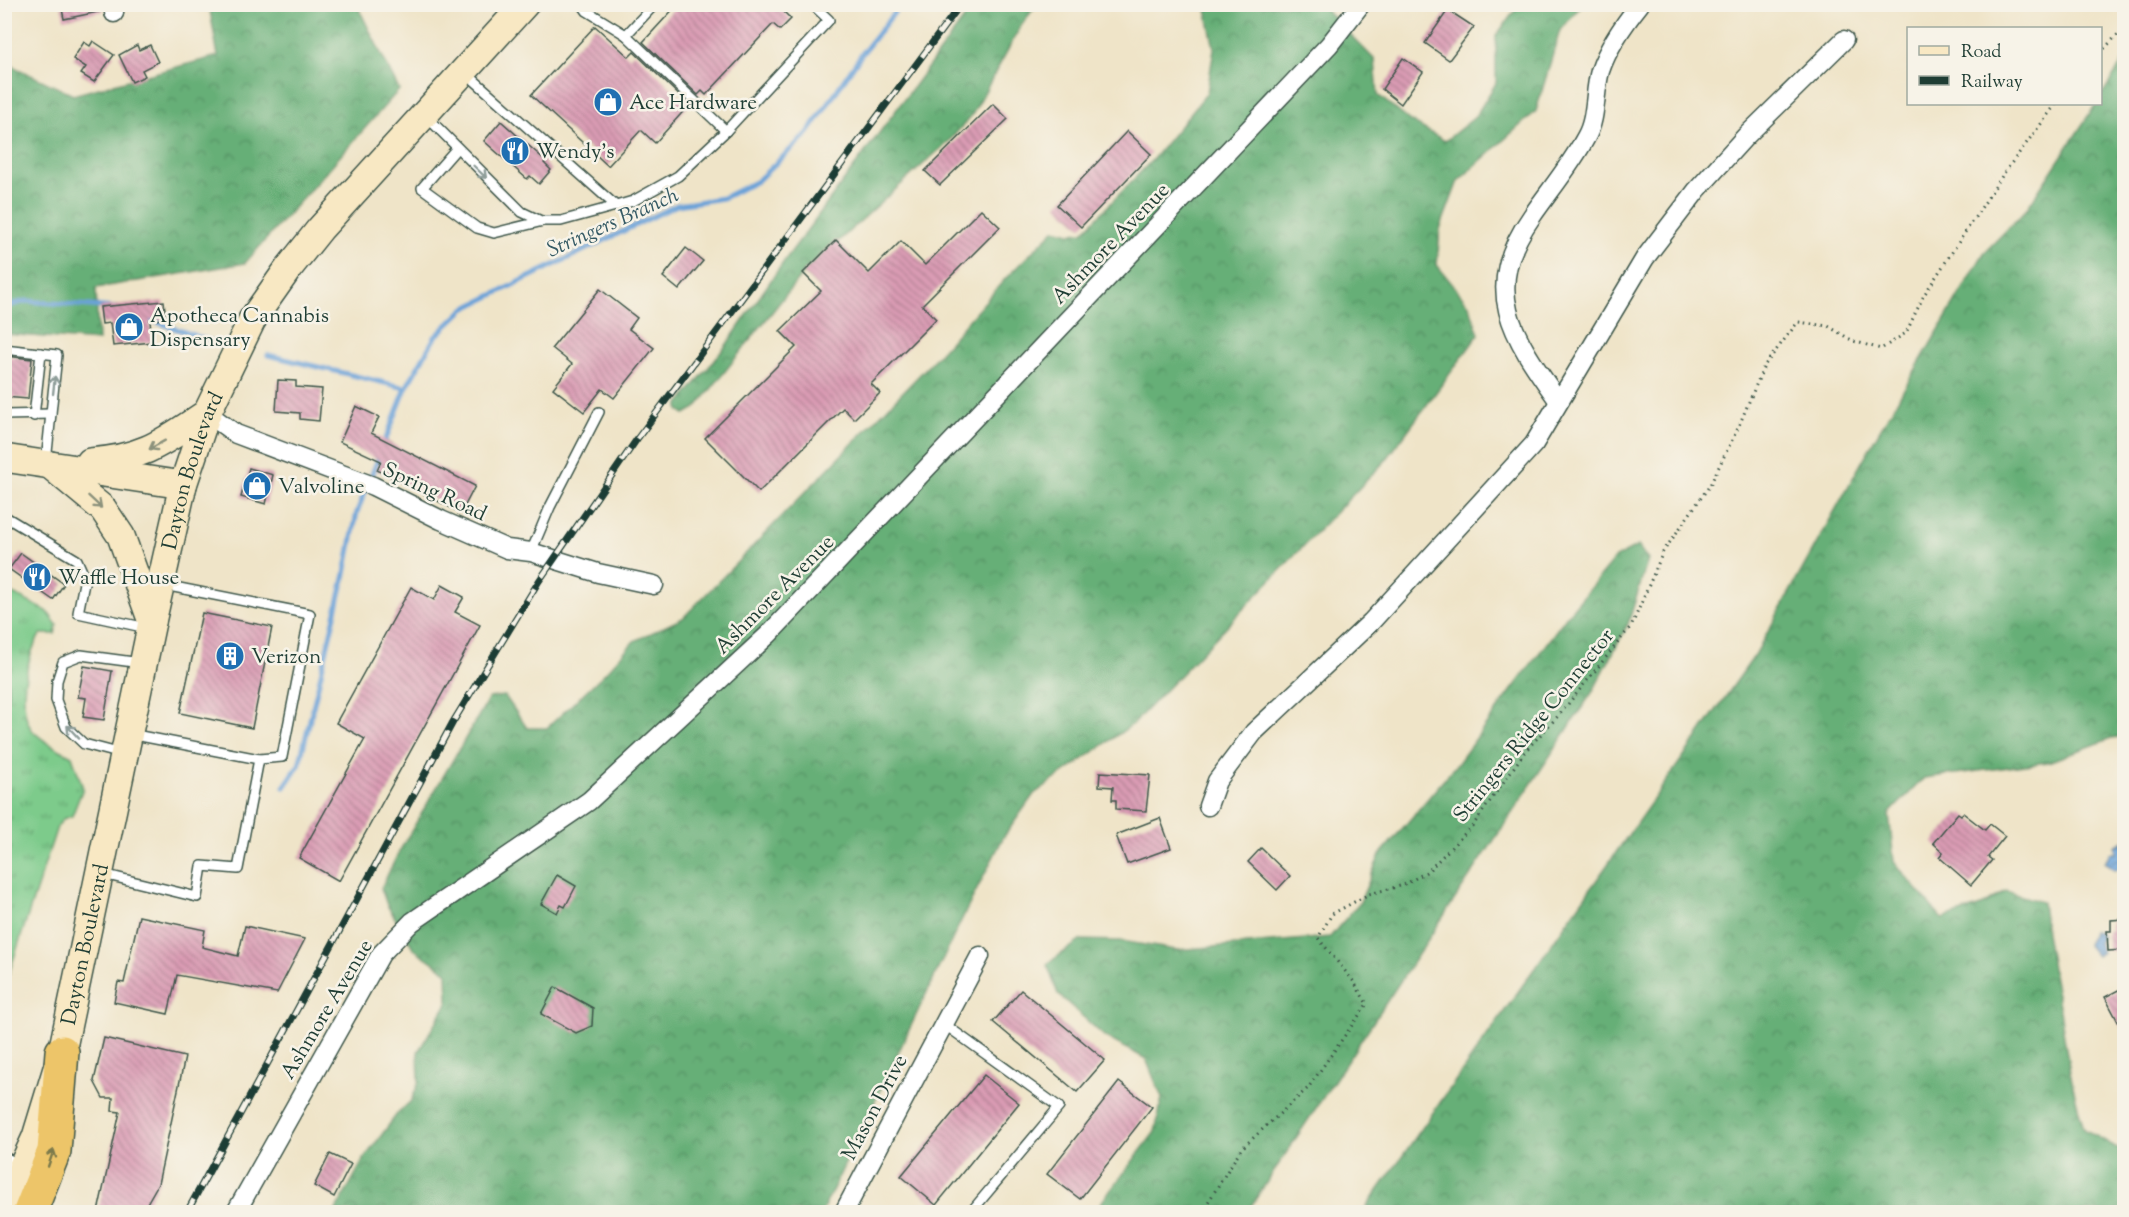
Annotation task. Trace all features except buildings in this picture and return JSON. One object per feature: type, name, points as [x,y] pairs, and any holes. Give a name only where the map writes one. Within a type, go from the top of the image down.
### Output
[{"type":"highway","points":[[12,1204],[54,1151],[62,1052]]},
{"type":"main road","name":"Dayton Boulevard","points":[[12,1204],[13,1166],[36,1137],[62,1052],[151,625],[162,585],[183,485],[207,413],[252,320],[288,269],[320,229],[525,4]]},
{"type":"main road","points":[[48,464],[116,460],[141,454],[207,413]]},
{"type":"main road","points":[[4,458],[183,485]]},
{"type":"main road","points":[[48,464],[103,509],[115,527],[137,575],[151,625]]},
{"type":"street","name":"Ashmore Avenue","points":[[236,1212],[381,954],[412,922],[589,801],[768,635],[1313,62],[1361,4]]},
{"type":"street","points":[[1558,400],[1532,363],[1514,327],[1504,300],[1504,277],[1517,239],[1587,136],[1600,71],[1615,41],[1640,4]]},
{"type":"street","points":[[1208,806],[1217,781],[1254,732],[1371,622],[1534,444],[1558,400],[1645,258],[1697,190],[1745,137],[1844,40]]},
{"type":"street","name":"Spring Road","points":[[207,413],[236,434],[373,486],[441,520],[507,549],[531,552],[598,573],[654,585]]},
{"type":"street","name":"Mason Drive","points":[[844,1212],[980,956]]},
{"type":"lane","points":[[626,35],[656,4]]},
{"type":"lane","points":[[457,148],[422,188],[477,228],[494,233],[543,222],[561,222],[633,201],[678,176],[726,131],[829,21],[812,4]]},
{"type":"lane","points":[[587,7],[626,35],[726,131]]},
{"type":"lane","points":[[464,71],[616,206]]},
{"type":"lane","points":[[425,116],[522,212],[543,222]]},
{"type":"lane","points":[[4,349],[57,355],[48,464]]},
{"type":"lane","points":[[34,416],[41,353]]},
{"type":"lane","points":[[531,552],[550,507],[599,412]]},
{"type":"lane","points":[[4,415],[51,414]]},
{"type":"lane","points":[[4,516],[77,560],[85,578],[78,614],[151,625]]},
{"type":"lane","points":[[143,664],[81,655],[63,662],[57,681],[56,700],[66,727],[84,744],[127,744],[259,759],[282,757],[310,614],[162,585]]},
{"type":"lane","points":[[100,873],[196,897],[202,866],[238,869],[259,759]]},
{"type":"lane","points":[[944,1023],[1059,1107],[971,1212]]},
{"type":"path","points":[[2102,51],[2124,28]]},
{"type":"path","name":"Stringers Ridge Connector","points":[[1202,1212],[1241,1149],[1308,1088],[1367,1004],[1354,982],[1318,938],[1332,914],[1369,894],[1404,885],[1428,871],[1474,824],[1526,750],[1560,714],[1632,625],[1663,552],[1710,486],[1764,366],[1798,322],[1828,326],[1853,341],[1881,349],[1906,333],[1936,276],[2004,173],[2055,105]]},
{"type":"green space","points":[[209,5],[357,5],[399,90],[245,263],[96,288],[98,341],[5,334],[4,27],[12,66],[73,95],[218,56]]},
{"type":"green space","points":[[974,5],[1036,5],[1021,26],[972,115],[949,141],[803,273],[696,408],[685,414],[679,410],[679,404],[725,347],[785,260]]},
{"type":"green space","points":[[1205,5],[1321,5],[1375,60],[1378,95],[1410,121],[1445,141],[1475,117],[1496,83],[1496,36],[1519,5],[1582,5],[1560,30],[1536,111],[1458,181],[1440,229],[1437,265],[1469,305],[1479,334],[1386,460],[1133,724],[1034,794],[1003,838],[822,1212],[335,1212],[364,1159],[397,1114],[411,1101],[419,1082],[418,1052],[448,1002],[447,972],[414,949],[387,905],[381,888],[399,852],[489,698],[505,696],[527,728],[547,728],[605,673],[634,641],[683,618],[930,364],[1006,278],[1055,229],[1070,233],[1083,232],[1153,159],[1207,93],[1214,48]]},
{"type":"green space","points":[[2124,60],[2124,736],[2112,738],[2048,762],[1924,778],[1889,814],[1894,862],[1942,919],[1984,905],[2006,891],[2042,902],[2068,1059],[2080,1114],[2084,1129],[2124,1152],[2124,1212],[1363,1212],[1755,655],[1874,440],[1984,253],[2026,210],[2095,105],[2102,105],[2102,94]]},
{"type":"green space","points":[[1638,546],[1648,560],[1628,624],[1593,691],[1247,1212],[1094,1212],[1155,1132],[1162,1098],[1146,1059],[1105,1037],[1058,994],[1047,964],[1081,940],[1121,941],[1176,950],[1330,937],[1360,902],[1380,855],[1458,763],[1566,617],[1615,558]]},
{"type":"green space","points":[[5,590],[47,611],[57,625],[55,634],[41,634],[31,654],[25,682],[25,710],[33,731],[46,742],[72,756],[83,788],[72,816],[63,819],[57,827],[9,973],[5,974],[4,701],[8,694]]},
{"type":"green space","points":[[5,636],[8,694],[5,701]]},
{"type":"water","points":[[2124,841],[2124,864],[2120,869],[2114,869],[2105,862],[2110,853],[2116,853],[2115,846]]},
{"type":"water","points":[[2092,931],[2099,932],[2101,937],[2098,943],[2102,952],[2097,956],[2088,945]]},
{"type":"waterway","name":"Stringers Branch","points":[[284,787],[299,765],[345,574],[357,512],[406,388],[435,337],[464,309],[677,205],[723,198],[757,181],[808,133],[861,55],[901,4]]},
{"type":"waterway","points":[[4,307],[26,301],[116,308]]},
{"type":"waterway","points":[[145,318],[225,346]]},
{"type":"waterway","points":[[268,355],[406,388]]},
{"type":"railway","points":[[187,1212],[453,722],[539,581],[637,439],[961,4]]},
{"type":"place","name":"Ace Hardware","points":[[608,102]]},
{"type":"place","name":"Wendy's","points":[[515,151]]},
{"type":"place","name":"Apotheca Cannabis Dispensary","points":[[129,327]]},
{"type":"place","name":"Valvoline","points":[[257,486]]},
{"type":"place","name":"Waffle House","points":[[37,577]]},
{"type":"place","name":"Verizon","points":[[230,656]]}]
